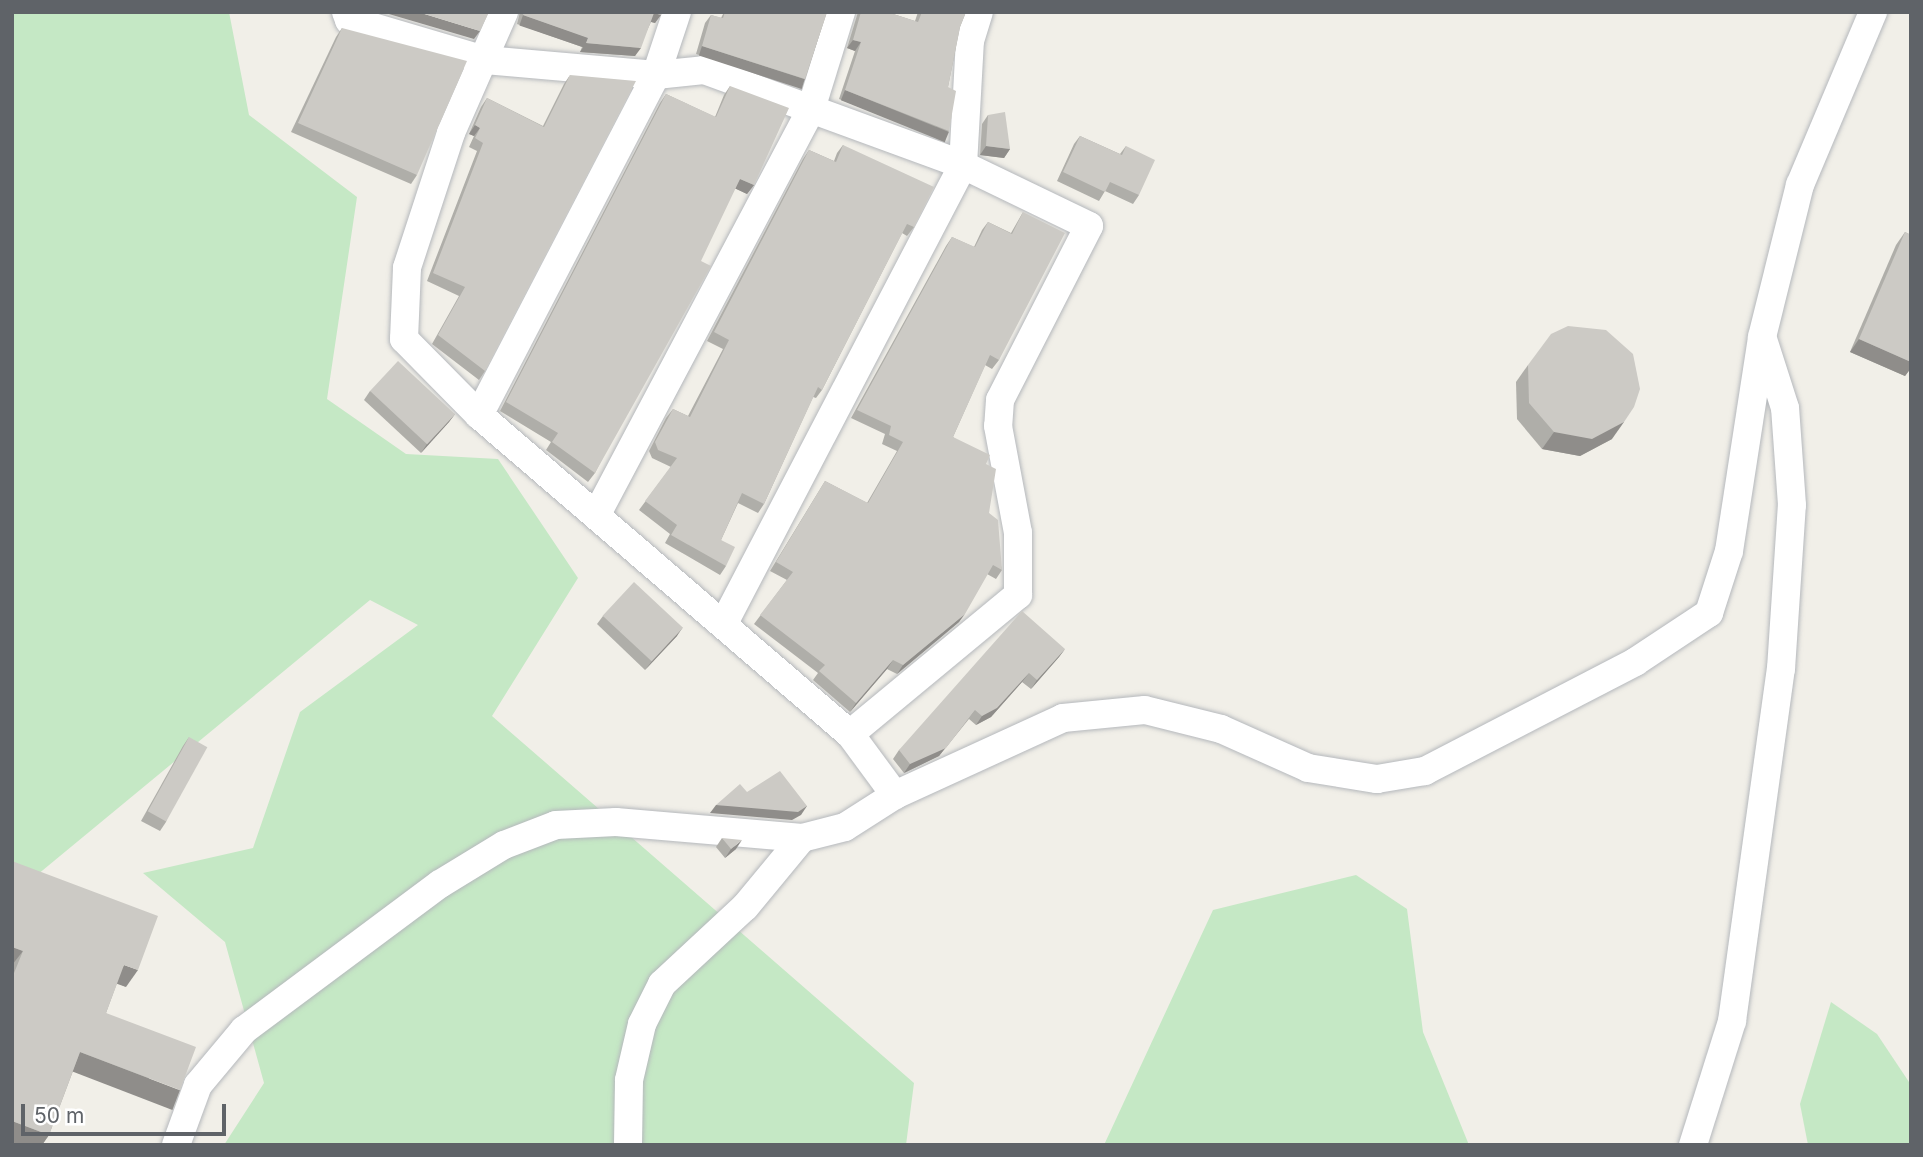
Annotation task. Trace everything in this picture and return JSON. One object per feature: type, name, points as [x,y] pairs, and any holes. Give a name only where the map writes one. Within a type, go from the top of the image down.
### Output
[{"type":"street","points":[[346,12],[349,20],[485,60],[656,75],[704,70],[962,165],[1089,226],[999,400],[998,426],[1018,533],[1018,595],[850,734]]},
{"type":"street","points":[[504,12],[451,133],[407,268],[404,339],[479,415],[598,512],[850,734],[895,795]]},
{"type":"street","points":[[479,415],[656,75],[677,12]]},
{"type":"street","points":[[598,512],[811,109],[841,12]]},
{"type":"street","points":[[724,623],[962,165],[970,41],[979,12]]},
{"type":"street","points":[[176,1145],[198,1085],[244,1030],[504,845],[556,825],[616,822],[802,838],[845,827],[895,795],[1063,718],[1145,710],[1221,729],[1308,768],[1377,779],[1425,771],[1500,736],[1709,612],[1730,551],[1762,337],[1800,185],[1873,12]]},
{"type":"street","points":[[1693,1145],[1732,1021],[1781,669],[1792,505],[1785,408],[1762,337]]},
{"type":"street","points":[[628,1145],[629,1080],[642,1024],[663,984],[745,907],[802,838]]},
{"type":"green space","points":[[12,12],[229,12],[249,115],[357,197],[327,399],[406,454],[498,459],[578,578],[492,716],[914,1083],[906,1145],[224,1145],[264,1083],[225,942],[143,873],[253,848],[300,712],[418,625],[370,600],[37,875],[12,866]]},
{"type":"green space","points":[[1356,875],[1407,909],[1423,1032],[1469,1145],[1104,1145],[1213,910]]},
{"type":"green space","points":[[1831,1002],[1877,1034],[1911,1085],[1911,1145],[1808,1145],[1800,1104]]},
{"type":"building","points":[[418,12],[489,12],[480,31]]},
{"type":"building","points":[[524,12],[662,12],[661,15],[654,13],[641,48],[586,43],[588,38],[523,15]]},
{"type":"building","points":[[725,12],[827,12],[805,79],[702,46],[711,15],[723,18]]},
{"type":"building","points":[[861,12],[887,12],[918,22],[922,12],[966,12],[960,27],[948,87],[956,91],[949,131],[845,90],[861,42],[853,40]]},
{"type":"building","points":[[342,28],[467,61],[417,175],[298,123]]},
{"type":"building","points":[[570,75],[636,81],[485,371],[438,335],[465,287],[433,273],[483,143],[475,138],[480,128],[475,125],[487,98],[544,127]]},
{"type":"building","points":[[730,86],[789,108],[754,185],[740,179],[701,261],[711,266],[595,473],[552,442],[558,433],[506,402],[666,94],[716,117]]},
{"type":"building","points":[[1005,112],[1010,149],[986,146],[988,115]]},
{"type":"building","points":[[1080,136],[1122,155],[1126,146],[1155,160],[1139,195],[1110,182],[1105,192],[1063,172]]},
{"type":"building","points":[[843,145],[934,187],[914,227],[907,224],[822,390],[818,387],[764,504],[742,493],[721,540],[735,547],[726,566],[671,535],[677,525],[645,501],[677,458],[658,450],[655,442],[673,409],[690,417],[729,340],[714,332],[809,150],[836,162]]},
{"type":"building","points":[[1023,212],[1065,233],[999,360],[990,355],[953,437],[990,455],[986,464],[996,469],[989,513],[998,520],[1002,570],[993,565],[965,614],[903,665],[893,660],[856,703],[819,671],[825,665],[760,615],[793,572],[776,562],[825,481],[868,503],[903,442],[889,435],[891,426],[857,410],[952,237],[975,247],[988,222],[1012,234]]},
{"type":"building","points":[[1905,232],[1911,235],[1911,362],[1859,339]]},
{"type":"building","points":[[1568,326],[1606,330],[1633,354],[1640,389],[1634,407],[1624,422],[1592,439],[1554,432],[1529,403],[1528,365],[1551,334]]},
{"type":"building","points":[[398,361],[455,414],[427,444],[370,391]]},
{"type":"building","points":[[634,582],[683,628],[652,661],[603,616]]},
{"type":"building","points":[[1022,611],[1065,649],[1037,680],[1029,673],[997,708],[982,716],[975,710],[946,748],[910,764],[899,750]]},
{"type":"building","points":[[189,737],[207,747],[166,822],[148,811]]},
{"type":"building","points":[[780,771],[807,806],[798,812],[716,805],[740,784],[747,792]]},
{"type":"building","points":[[722,838],[742,840],[731,849]]},
{"type":"building","points":[[12,861],[158,916],[138,970],[124,965],[106,1013],[196,1047],[180,1090],[80,1052],[49,1135],[12,1121],[12,978],[23,951],[12,947]]}]
